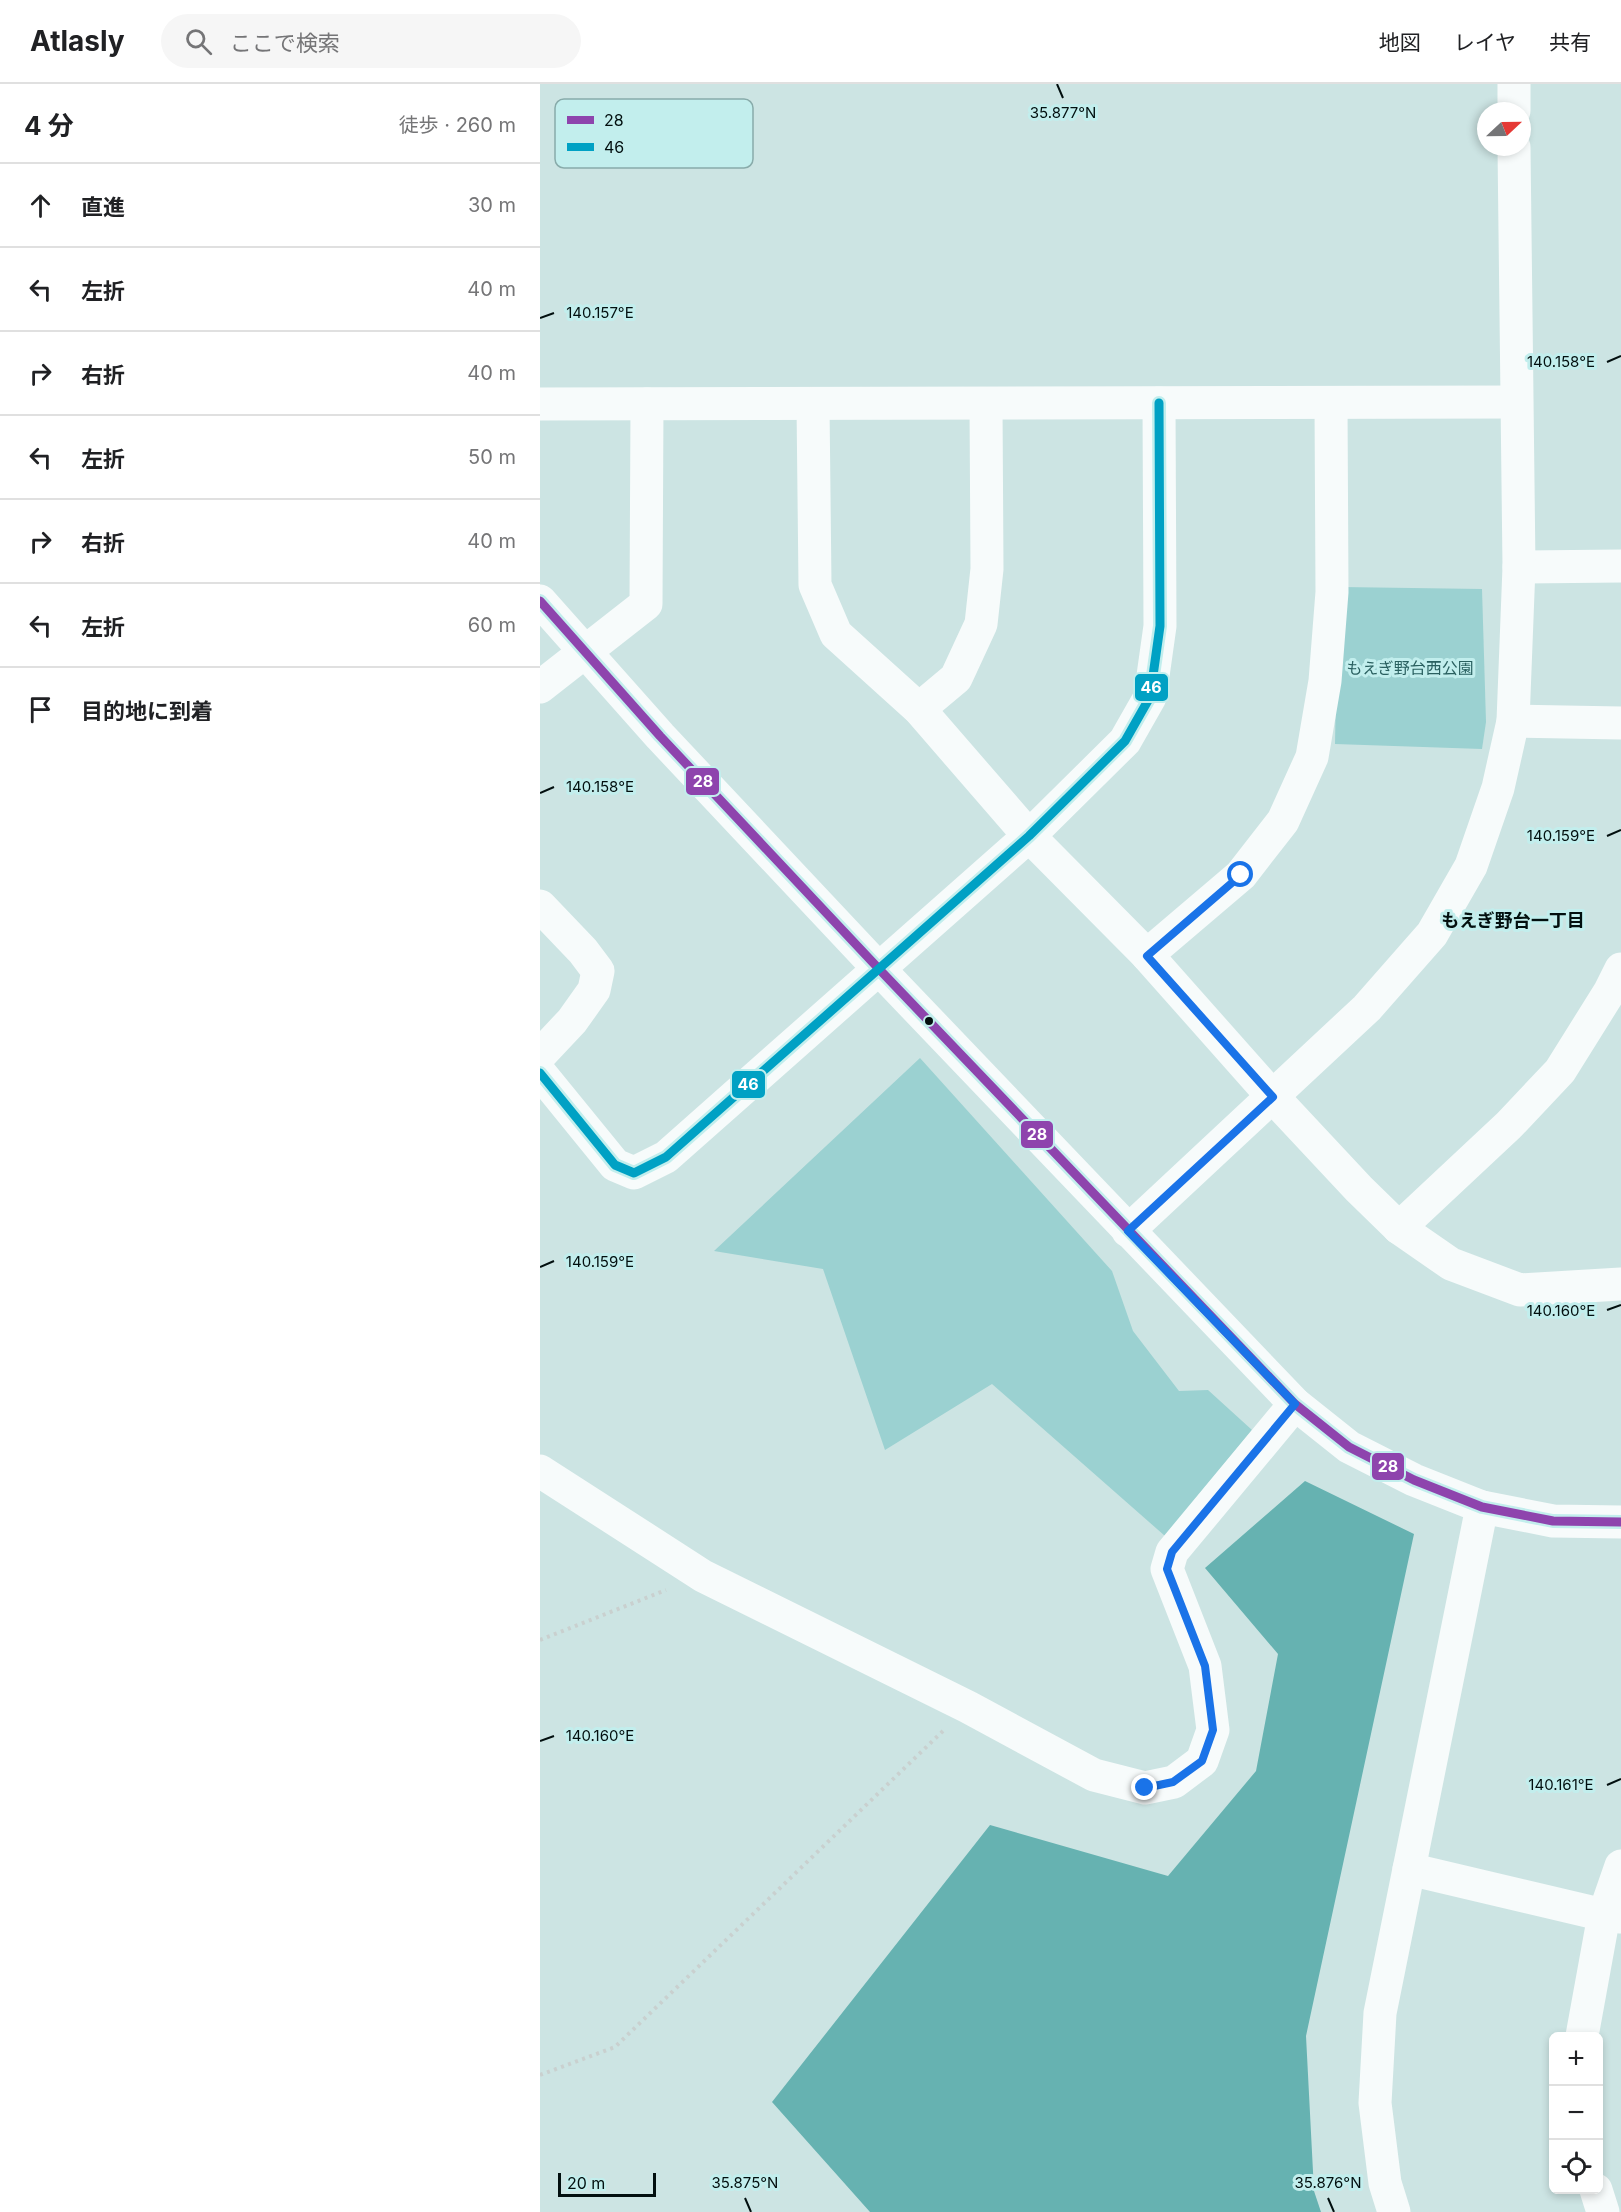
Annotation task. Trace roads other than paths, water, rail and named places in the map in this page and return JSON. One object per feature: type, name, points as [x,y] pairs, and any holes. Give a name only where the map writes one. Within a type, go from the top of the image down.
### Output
[{"type":"street","points":[[1514,84],[1514,102]]},
{"type":"street","points":[[1128,1231],[1367,1008],[1432,934],[1471,866],[1498,788],[1513,721],[1519,567],[1514,156]]},
{"type":"street","points":[[540,404],[1516,402]]},
{"type":"street","points":[[540,1073],[615,1165],[634,1173],[666,1156],[1029,836],[1125,741],[1150,696],[1160,626],[1159,403]]},
{"type":"street","points":[[1147,956],[1241,875],[1283,821],[1312,757],[1325,681],[1332,592],[1331,403]]},
{"type":"street","points":[[540,687],[646,604],[647,404]]},
{"type":"street","points":[[813,404],[815,585],[836,634],[919,709],[1029,836],[1147,956],[1273,1097],[1399,1228],[1450,1264],[1520,1290],[1621,1284]]},
{"type":"street","points":[[919,709],[956,678],[981,624],[987,569],[986,404]]},
{"type":"street","points":[[1519,567],[1621,566]]},
{"type":"street","points":[[540,601],[584,652],[879,969],[1295,1404],[1349,1447],[1414,1480],[1482,1507],[1553,1521],[1621,1522]]},
{"type":"street","points":[[1513,721],[1621,723]]},
{"type":"street","points":[[540,906],[598,970],[594,990],[572,1021],[540,1055]]},
{"type":"street","points":[[1399,1228],[1509,1125],[1560,1071],[1610,991],[1621,969]]},
{"type":"street","points":[[540,1471],[703,1576],[969,1707],[1094,1775],[1145,1788],[1173,1782],[1202,1761],[1213,1730],[1205,1666],[1167,1569],[1172,1552],[1295,1404]]},
{"type":"street","points":[[1394,2212],[1385,2183],[1375,2103],[1380,2013],[1482,1507]]},
{"type":"street","points":[[1583,2032],[1613,1916],[1621,1866]]},
{"type":"street","points":[[1409,1869],[1613,1916]]},
{"type":"street","points":[[1597,2194],[1603,2212]]},
{"type":"district","name":"もえぎ野台一丁目","points":[[1513,921]]},
{"type":"park label","name":"もえぎ野台西公園","points":[[1410,668]]}]
